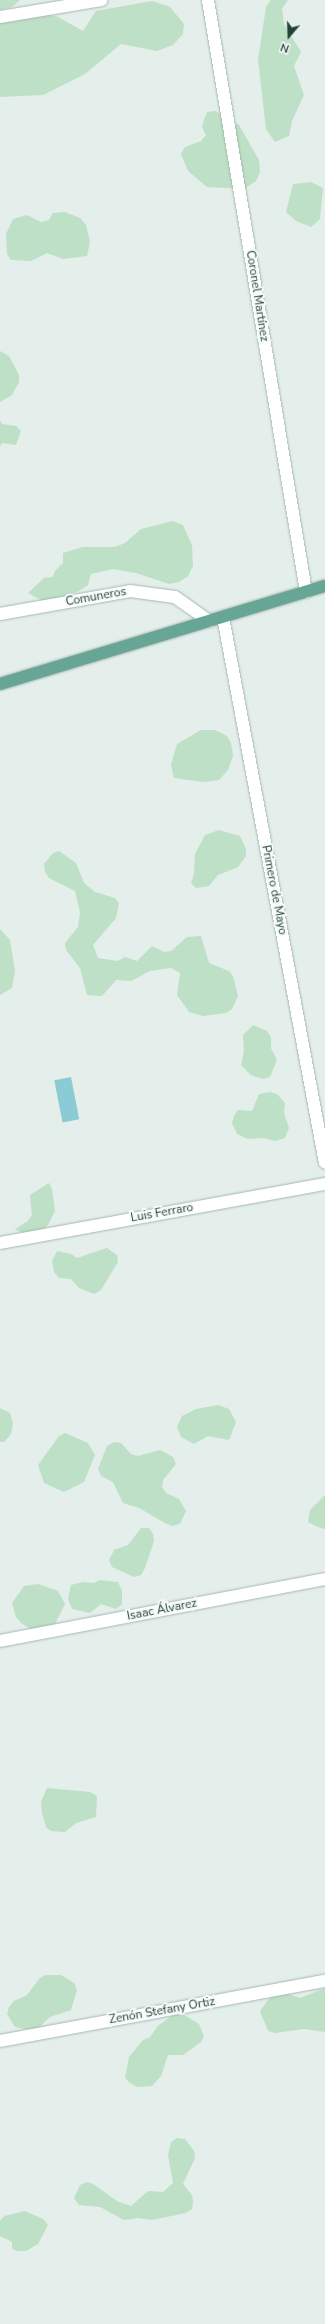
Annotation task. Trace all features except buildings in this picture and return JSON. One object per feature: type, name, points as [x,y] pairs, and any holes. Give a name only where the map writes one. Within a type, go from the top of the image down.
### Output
[{"type":"main road","points":[[0,684],[325,586]]},
{"type":"street","points":[[0,17],[102,0]]},
{"type":"street","name":"Coronel Martínez","points":[[208,0],[306,592]]},
{"type":"street","name":"Comuneros","points":[[0,614],[130,591],[175,597],[209,622]]},
{"type":"street","name":"Primero de Mayo","points":[[223,617],[325,1163]]},
{"type":"street","name":"Luis Ferraro","points":[[0,1243],[325,1184]]},
{"type":"street","name":"Isaac Álvarez","points":[[0,1641],[325,1579]]},
{"type":"street","name":"Zenón Stefany Ortiz","points":[[0,2041],[325,1981]]},
{"type":"green space","points":[[0,0],[20,0],[12,7],[0,10]]},
{"type":"green space","points":[[271,0],[288,0],[282,9],[284,24],[301,52],[294,66],[304,95],[292,121],[289,136],[275,142],[266,129],[258,60],[266,7]]},
{"type":"green space","points":[[152,1],[170,7],[184,24],[183,34],[173,45],[157,51],[121,44],[85,74],[43,95],[0,97],[0,16],[50,15],[58,17],[83,31],[96,11]]},
{"type":"green space","points":[[215,111],[239,125],[259,160],[260,172],[256,181],[244,189],[207,187],[188,171],[181,154],[185,147],[201,141],[206,135],[202,127],[207,112]]},
{"type":"green space","points":[[311,182],[323,188],[320,219],[311,227],[296,221],[286,212],[293,184]]},
{"type":"green space","points":[[65,212],[80,218],[86,225],[90,242],[87,256],[63,259],[47,253],[31,261],[11,260],[7,254],[6,234],[13,219],[27,215],[41,222],[49,220],[53,213]]},
{"type":"green space","points":[[0,351],[9,356],[19,375],[19,382],[12,395],[0,402]]},
{"type":"green space","points":[[0,420],[2,424],[16,426],[21,431],[16,445],[3,443],[0,446]]},
{"type":"green space","points":[[173,521],[183,525],[192,545],[193,566],[188,576],[179,582],[169,584],[136,573],[113,569],[91,574],[88,585],[79,591],[47,603],[28,593],[44,578],[53,577],[55,571],[63,563],[63,553],[83,547],[115,547],[125,543],[141,529]]},
{"type":"green space","points":[[201,730],[215,730],[227,736],[231,743],[233,756],[228,770],[219,780],[204,782],[174,778],[171,765],[177,744]]},
{"type":"green space","points":[[219,830],[240,836],[246,849],[246,856],[238,867],[218,875],[209,886],[196,888],[191,883],[194,874],[195,854],[205,835]]},
{"type":"green space","points":[[59,851],[76,863],[84,883],[95,892],[115,898],[119,903],[116,918],[93,945],[98,958],[118,961],[125,957],[137,961],[152,946],[164,952],[171,951],[187,937],[201,936],[209,963],[229,971],[233,976],[238,996],[232,1009],[226,1013],[203,1016],[189,1012],[177,995],[180,973],[171,968],[150,971],[131,981],[116,980],[102,996],[87,995],[80,968],[66,950],[65,943],[78,927],[80,912],[75,891],[49,878],[45,872],[44,864],[53,853]]},
{"type":"green space","points":[[0,929],[10,940],[15,971],[12,988],[0,995]]},
{"type":"green space","points":[[253,1025],[267,1031],[271,1037],[271,1048],[277,1060],[270,1077],[263,1079],[251,1075],[241,1065],[244,1051],[243,1035]]},
{"type":"green space","points":[[270,1092],[277,1094],[285,1103],[284,1113],[289,1128],[285,1138],[275,1141],[263,1138],[248,1139],[237,1134],[232,1123],[238,1110],[252,1111],[259,1094]]},
{"type":"green space","points":[[49,1183],[52,1189],[55,1211],[48,1225],[39,1235],[24,1234],[15,1229],[28,1221],[32,1215],[30,1195]]},
{"type":"green space","points":[[107,1248],[117,1255],[118,1262],[101,1290],[94,1294],[79,1288],[71,1279],[59,1278],[54,1272],[52,1261],[57,1251],[71,1254],[77,1258]]},
{"type":"green space","points":[[218,1405],[229,1409],[236,1422],[229,1440],[208,1436],[194,1444],[181,1437],[177,1427],[182,1416],[196,1409]]},
{"type":"green space","points":[[0,1408],[10,1413],[13,1424],[11,1434],[4,1442],[0,1442]]},
{"type":"green space","points":[[65,1433],[88,1443],[95,1455],[84,1482],[64,1492],[44,1483],[38,1465],[59,1436]]},
{"type":"green space","points":[[114,1442],[121,1443],[131,1454],[138,1456],[160,1450],[173,1457],[176,1464],[163,1480],[162,1487],[166,1493],[179,1499],[186,1511],[180,1524],[172,1526],[139,1508],[123,1503],[113,1482],[101,1476],[98,1469],[107,1446]]},
{"type":"green space","points":[[325,1495],[325,1529],[308,1522],[310,1510]]},
{"type":"green space","points":[[141,1528],[149,1528],[153,1534],[154,1541],[145,1568],[141,1575],[134,1577],[112,1567],[109,1560],[114,1550],[128,1545]]},
{"type":"green space","points":[[100,1580],[118,1582],[122,1590],[122,1604],[116,1609],[101,1604],[90,1613],[72,1609],[68,1599],[71,1585],[83,1582],[94,1583]]},
{"type":"green space","points":[[38,1584],[58,1591],[65,1604],[55,1624],[42,1632],[34,1631],[21,1623],[16,1617],[12,1603],[24,1586]]},
{"type":"green space","points":[[47,1788],[90,1792],[97,1796],[96,1817],[76,1823],[65,1832],[51,1831],[46,1827],[42,1813],[41,1802]]},
{"type":"green space","points":[[46,1975],[61,1975],[74,1983],[77,1990],[71,2010],[50,2017],[35,2031],[15,2027],[7,2014],[9,2007],[14,2001],[27,1995],[40,1978]]},
{"type":"green space","points":[[325,1988],[325,2032],[304,2029],[275,2033],[268,2031],[260,2011],[273,1993],[279,1991],[300,1998]]},
{"type":"green space","points":[[175,2013],[181,2013],[199,2024],[204,2036],[201,2042],[183,2055],[168,2055],[161,2076],[152,2086],[137,2087],[130,2083],[125,2078],[129,2057],[143,2040],[150,2037],[158,2026]]},
{"type":"green space","points":[[177,2138],[185,2139],[194,2151],[195,2158],[183,2184],[192,2195],[193,2202],[192,2209],[186,2213],[152,2220],[138,2218],[124,2220],[100,2207],[79,2205],[74,2198],[80,2185],[87,2182],[93,2184],[117,2201],[131,2206],[148,2191],[163,2192],[173,2183],[168,2155],[171,2142]]},
{"type":"green space","points":[[25,2211],[43,2219],[48,2225],[38,2244],[26,2251],[18,2251],[12,2249],[12,2242],[0,2236],[0,2221],[4,2216]]},
{"type":"water","points":[[71,1077],[79,1119],[63,1122],[54,1080]]}]
